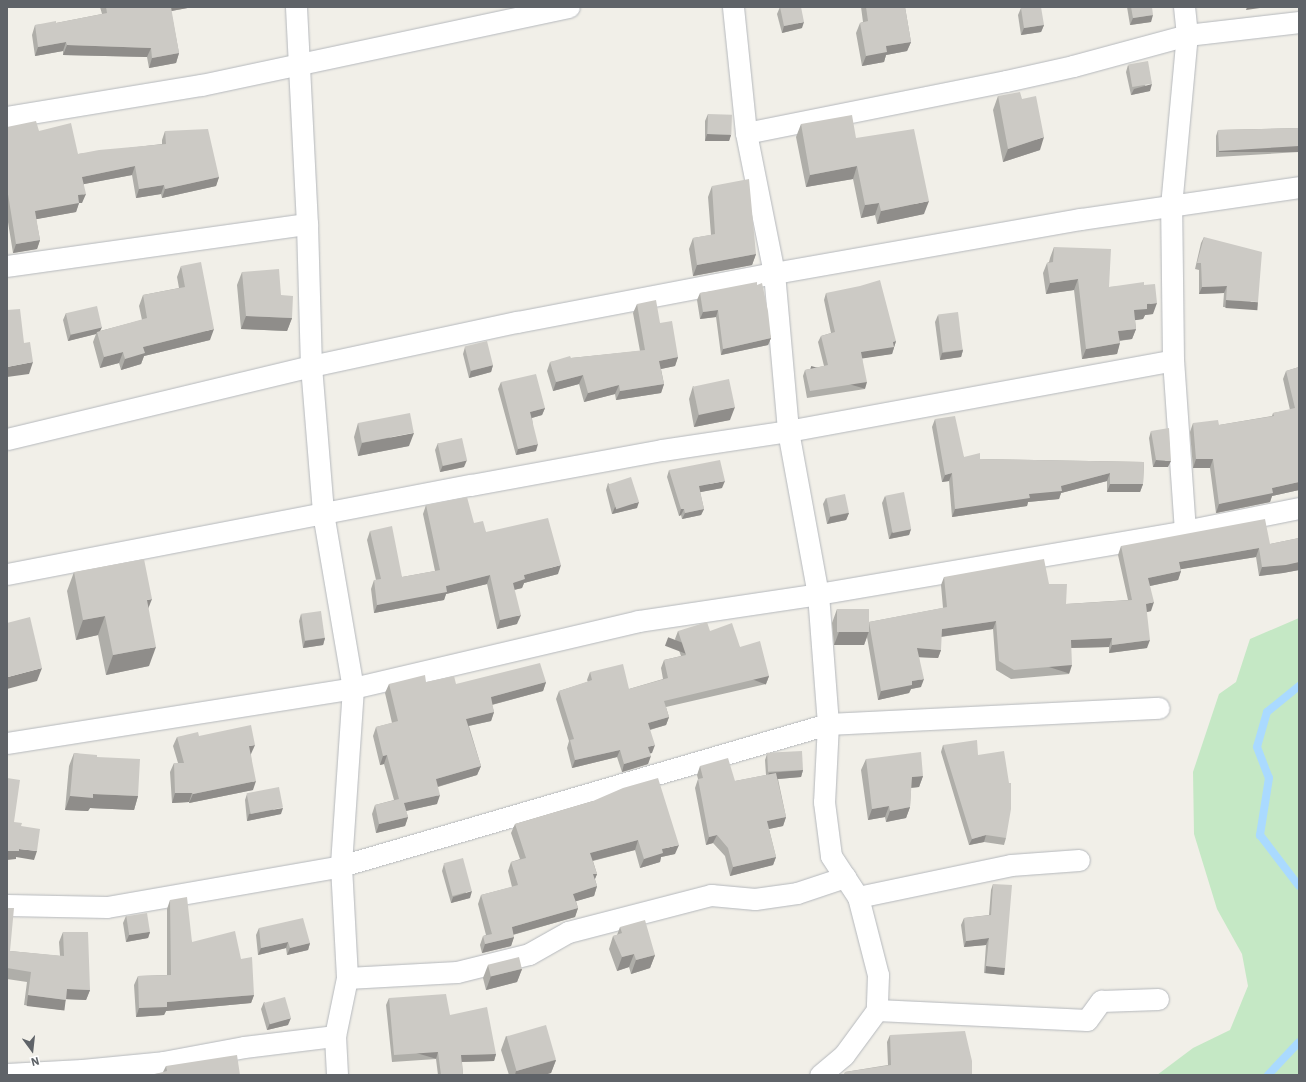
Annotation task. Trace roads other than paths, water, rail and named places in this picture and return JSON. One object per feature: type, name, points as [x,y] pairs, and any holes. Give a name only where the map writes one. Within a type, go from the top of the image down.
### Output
[{"type":"street","points":[[296,7],[307,224],[311,366],[323,513],[353,688],[341,866],[347,978],[335,1036],[337,1075]]},
{"type":"street","points":[[7,117],[201,85],[569,7]]},
{"type":"street","points":[[733,7],[746,133],[774,273],[788,431],[818,594],[828,724],[824,802],[831,856],[858,897],[878,975],[877,1010],[844,1054],[820,1075]]},
{"type":"street","points":[[1184,7],[1187,35],[1172,206],[1173,360],[1186,530]]},
{"type":"street","points":[[746,133],[1006,81],[1073,66],[1187,35],[1299,22]]},
{"type":"street","points":[[7,439],[311,366],[517,322],[774,273],[1072,221],[1299,187]]},
{"type":"street","points":[[7,266],[307,224]]},
{"type":"street","points":[[7,574],[662,450],[788,431],[1173,360]]},
{"type":"street","points":[[7,743],[353,688],[638,620],[818,594],[1186,530],[1299,508]]},
{"type":"street","points":[[7,904],[107,907],[341,866],[828,724],[1158,708]]},
{"type":"street","points":[[858,897],[1011,865],[1079,860]]},
{"type":"street","points":[[347,978],[457,972],[529,954],[568,932],[711,895],[755,899],[797,893],[845,878]]},
{"type":"street","points":[[877,1010],[1087,1020],[1101,1001],[1158,999]]},
{"type":"street","points":[[7,1074],[82,1070],[163,1062],[244,1047],[335,1036]]},
{"type":"waterway","points":[[1299,686],[1267,712],[1257,747],[1269,778],[1260,835],[1299,886]]},
{"type":"waterway","points":[[1268,1075],[1299,1042]]}]
